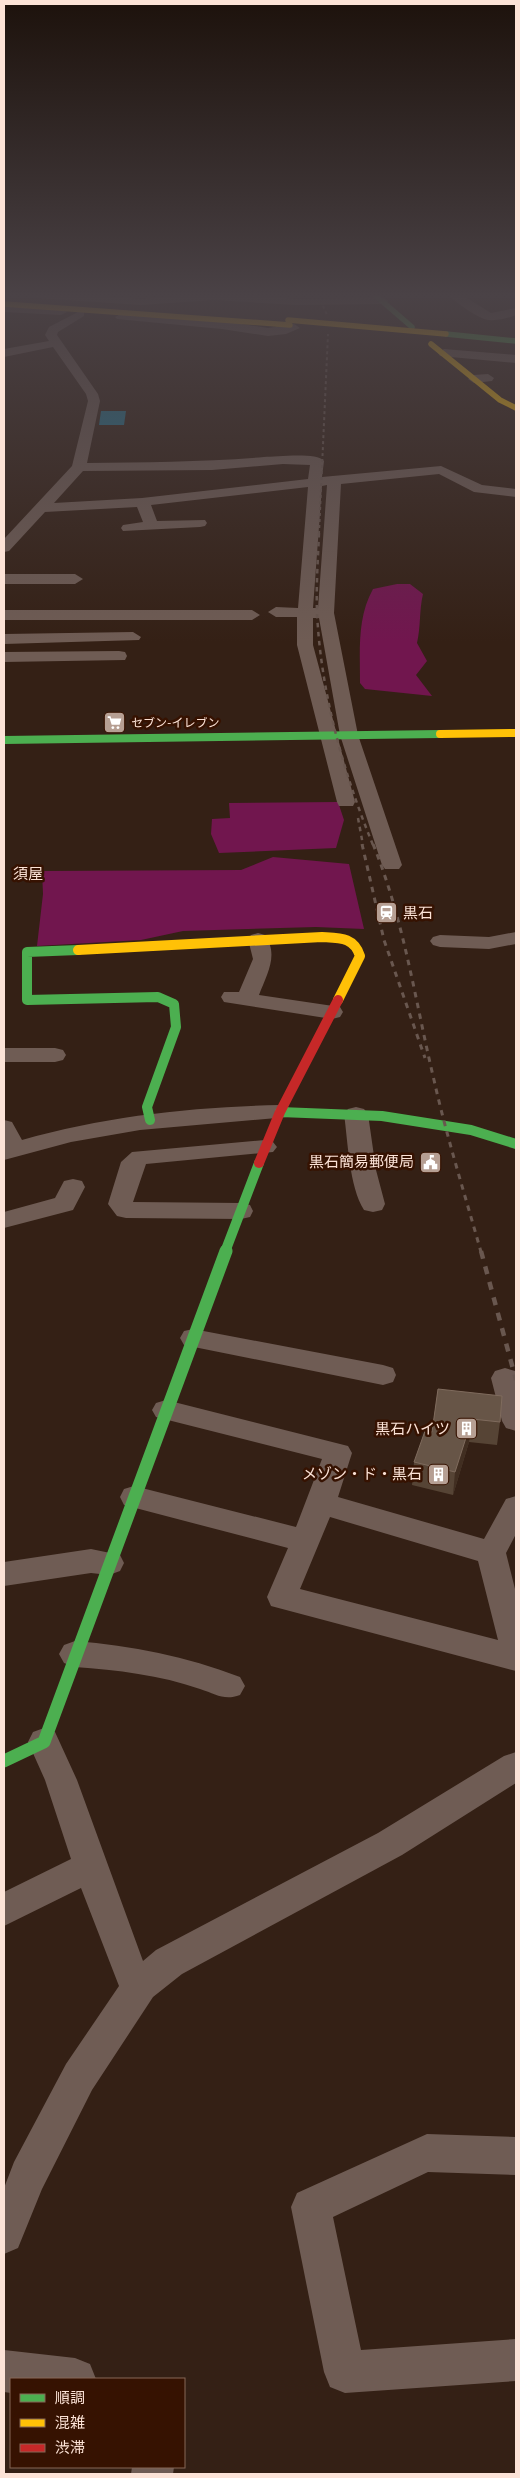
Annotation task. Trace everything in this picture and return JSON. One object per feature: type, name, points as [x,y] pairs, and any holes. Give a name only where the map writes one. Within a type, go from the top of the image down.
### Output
[{"type":"main road","points":[[4,740],[516,733]]},
{"type":"main road","points":[[4,1761],[44,1742],[75,1654],[265,1148],[280,1112],[360,956],[357,946],[347,939],[339,937],[258,939],[217,944],[27,952],[28,1000],[158,997],[174,1004],[176,1027],[148,1107],[150,1120]]},
{"type":"main road","points":[[280,1112],[356,1114],[446,1125],[516,1144]]},
{"type":"street","points":[[4,548],[80,467],[92,411]]},
{"type":"street","points":[[80,467],[212,466],[283,460],[317,461],[304,613],[305,645],[346,802]]},
{"type":"street","points":[[40,508],[142,502],[423,470],[440,470],[479,489],[516,494]]},
{"type":"street","points":[[334,481],[326,613],[349,735],[392,865]]},
{"type":"street","points":[[142,502],[152,526]]},
{"type":"street","points":[[128,528],[200,523]]},
{"type":"street","points":[[4,579],[76,579]]},
{"type":"street","points":[[276,612],[326,613]]},
{"type":"street","points":[[4,616],[252,615]]},
{"type":"street","points":[[4,638],[133,637]]},
{"type":"street","points":[[4,657],[119,656]]},
{"type":"street","points":[[440,942],[489,943],[516,938]]},
{"type":"street","points":[[258,939],[263,958],[240,997],[332,1012]]},
{"type":"street","points":[[4,1055],[55,1055]]},
{"type":"street","points":[[4,1127],[9,1151],[76,1134],[150,1120],[236,1113],[280,1112]]},
{"type":"street","points":[[356,1114],[364,1170],[373,1204]]},
{"type":"street","points":[[241,1211],[126,1210],[120,1204],[133,1162],[140,1157],[265,1148]]},
{"type":"street","points":[[4,1220],[64,1204],[73,1187]]},
{"type":"street","points":[[193,1338],[383,1375]]},
{"type":"street","points":[[505,1378],[516,1421]]},
{"type":"street","points":[[166,1410],[338,1452],[320,1503],[282,1597],[516,1658]]},
{"type":"street","points":[[134,1497],[305,1541]]},
{"type":"street","points":[[320,1503],[491,1553]]},
{"type":"street","points":[[516,1506],[491,1553],[516,1651]]},
{"type":"street","points":[[4,1574],[91,1561],[109,1563]]},
{"type":"street","points":[[75,1654],[125,1658],[199,1673],[229,1686]]},
{"type":"street","points":[[44,1742],[64,1789],[129,1971],[140,1986]]},
{"type":"street","points":[[4,2234],[28,2176],[79,2076],[140,1986],[169,1962],[261,1911],[390,1844],[516,1766]]},
{"type":"street","points":[[4,1910],[90,1866]]},
{"type":"street","points":[[516,2156],[427,2153],[311,2207],[346,2372],[516,2360]]},
{"type":"street","points":[[4,2371],[66,2378]]},
{"type":"shaded area","points":[[397,584],[410,584],[423,594],[417,643],[427,661],[416,675],[432,696],[365,689],[360,683],[362,623],[368,600],[373,589]]},
{"type":"shaded area","points":[[338,802],[344,820],[336,848],[219,853],[211,834],[212,819],[230,818],[229,803]]},
{"type":"shaded area","points":[[273,857],[349,864],[364,929],[316,927],[183,931],[141,940],[37,946],[43,894],[42,871],[241,870]]},
{"type":"water","points":[[101,411],[126,411],[124,425],[99,425]]},
{"type":"building","points":[[438,1389],[502,1396],[500,1422],[472,1419],[455,1472],[414,1462],[425,1431],[432,1432]]},
{"type":"railway","points":[[319,534],[325,411]]},
{"type":"railway","points":[[319,533],[317,613],[323,673],[343,761],[373,845]]},
{"type":"railway","points":[[358,818],[363,845]]},
{"type":"railway","points":[[362,844],[384,940],[425,1058]]},
{"type":"railway","points":[[373,844],[384,873],[401,931],[439,1102],[481,1252]]},
{"type":"railway","points":[[481,1251],[516,1380]]},
{"type":"traffic: fast","points":[[4,740],[440,734]]},
{"type":"traffic: fast","points":[[78,950],[27,952],[27,1000],[158,997],[174,1004],[176,1027],[147,1107],[150,1120]]},
{"type":"traffic: fast","points":[[280,1112],[382,1116],[471,1130],[516,1144]]},
{"type":"traffic: fast","points":[[4,1761],[44,1742],[87,1621],[259,1163]]},
{"type":"traffic: slow","points":[[440,734],[516,733]]},
{"type":"traffic: slow","points":[[78,950],[322,937],[347,939],[357,946],[360,956],[338,1000]]},
{"type":"traffic: jam","points":[[259,1163],[280,1112],[338,1000]]},
{"type":"place","name":"セブン-イレブン","points":[[115,723]]},
{"type":"place","name":"黒石","points":[[387,913]]},
{"type":"place","name":"黒石簡易郵便局","points":[[430,1162]]},
{"type":"place","name":"黒石ハイツ","points":[[466,1429]]},
{"type":"place","name":"メゾン・ド・黒石","points":[[438,1474]]},
{"type":"district","name":"須屋","points":[[28,874]]}]
